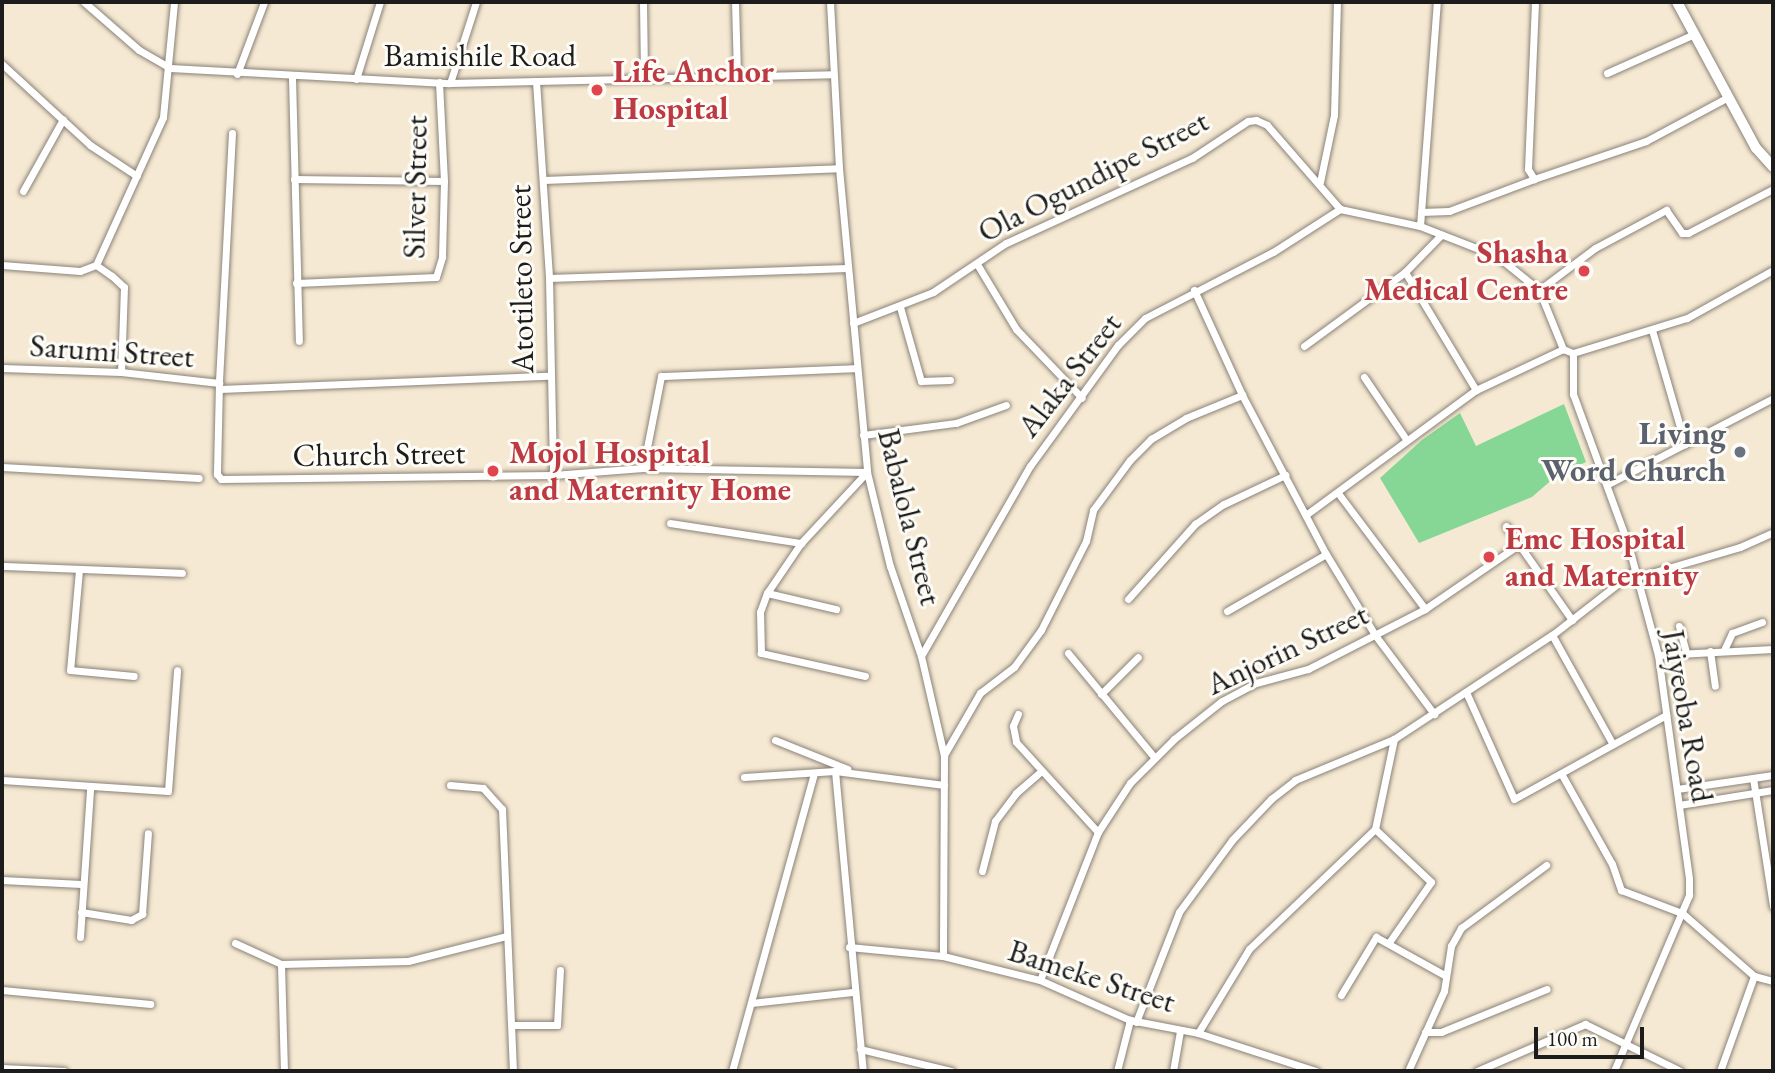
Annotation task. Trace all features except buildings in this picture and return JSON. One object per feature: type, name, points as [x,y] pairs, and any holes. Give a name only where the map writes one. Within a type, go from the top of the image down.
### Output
[{"type":"street","points":[[85,2],[139,50],[170,68]]},
{"type":"street","points":[[2,265],[80,271],[96,265],[163,117],[170,68],[174,2]]},
{"type":"street","points":[[237,74],[264,2]]},
{"type":"street","points":[[356,79],[380,2]]},
{"type":"street","points":[[450,83],[476,2]]},
{"type":"street","points":[[643,2],[644,78]]},
{"type":"street","points":[[735,2],[737,74]]},
{"type":"street","name":"Babalola Street","points":[[830,2],[839,168],[867,472],[890,566],[921,656],[944,756],[943,956]]},
{"type":"street","points":[[1320,182],[1334,115],[1337,2]]},
{"type":"street","points":[[1420,226],[1437,2]]},
{"type":"street","points":[[1534,179],[1528,169],[1535,2]]},
{"type":"street","points":[[1677,2],[1756,148],[1773,167]]},
{"type":"street","points":[[1607,74],[1694,34]]},
{"type":"street","points":[[2,80],[5,67],[90,145],[137,176]]},
{"type":"street","name":"Bamishile Road","points":[[170,68],[292,78],[450,83],[737,74],[833,74]]},
{"type":"street","points":[[292,78],[299,341]]},
{"type":"street","name":"Atotileto Street","points":[[536,81],[549,278],[548,376],[552,475]]},
{"type":"street","name":"Silver Street","points":[[296,283],[436,277],[442,257],[444,181],[439,82]]},
{"type":"street","points":[[1421,212],[1449,211],[1646,141],[1728,97]]},
{"type":"street","points":[[23,191],[63,119]]},
{"type":"street","name":"Ola Ogundipe Street","points":[[853,323],[900,307],[1046,223],[1192,158],[1248,121],[1267,125],[1320,182],[1340,209]]},
{"type":"street","points":[[220,386],[232,133]]},
{"type":"street","points":[[544,180],[839,168]]},
{"type":"street","points":[[294,179],[444,181]]},
{"type":"street","points":[[1539,290],[1595,248],[1666,210],[1682,233],[1688,233],[1773,189]]},
{"type":"street","points":[[1340,209],[1420,226],[1497,256],[1539,290],[1563,349],[1573,353],[1652,330],[1713,305],[1773,270]]},
{"type":"street","name":"Alaka Street","points":[[921,656],[1030,466],[1118,345],[1145,318],[1194,290],[1273,252],[1340,209]]},
{"type":"street","points":[[1304,346],[1405,272],[1441,235]]},
{"type":"street","points":[[977,264],[1016,329],[1082,398]]},
{"type":"street","points":[[96,265],[124,287],[121,372]]},
{"type":"street","points":[[549,278],[847,268]]},
{"type":"street","points":[[1405,272],[1476,390]]},
{"type":"street","points":[[1194,290],[1242,395],[1326,554],[1375,635],[1434,714]]},
{"type":"street","points":[[900,307],[920,381],[950,380]]},
{"type":"street","points":[[1652,330],[1685,444]]},
{"type":"street","points":[[1307,514],[1406,439],[1435,423],[1476,390],[1563,349]]},
{"type":"street","name":"Jaiyeoba Road","points":[[1573,353],[1573,394],[1608,484],[1658,655],[1689,880],[1682,913],[1614,1071]]},
{"type":"street","name":"Sarumi Street","points":[[2,368],[121,372],[220,386],[548,376]]},
{"type":"street","points":[[643,468],[661,376],[856,368]]},
{"type":"street","points":[[1364,377],[1406,439]]},
{"type":"street","name":"Church Street","points":[[220,386],[218,474],[227,482],[552,475],[643,468],[867,472]]},
{"type":"street","points":[[944,756],[980,693],[1014,667],[1041,630],[1086,541],[1093,510],[1130,460],[1151,439],[1186,418],[1242,395]]},
{"type":"street","points":[[1608,484],[1773,398]]},
{"type":"street","points":[[863,435],[956,423],[1006,405]]},
{"type":"street","points":[[2,467],[199,478]]},
{"type":"street","points":[[865,676],[761,653],[760,612],[767,593],[801,542],[867,472]]},
{"type":"street","points":[[1128,599],[1195,524],[1224,504],[1285,475]]},
{"type":"street","points":[[1338,493],[1425,609]]},
{"type":"street","points":[[670,523],[801,542]]},
{"type":"street","points":[[1506,526],[1572,620]]},
{"type":"street","points":[[1117,1071],[1133,1021],[1179,912],[1231,840],[1295,780],[1394,739],[1552,635],[1633,575],[1740,547],[1773,532]]},
{"type":"street","name":"Anjorin Street","points":[[1040,980],[1098,832],[1118,799],[1154,757],[1222,701],[1264,679],[1308,669],[1425,609],[1518,545]]},
{"type":"street","points":[[1227,611],[1326,554]]},
{"type":"street","points":[[2,566],[182,573]]},
{"type":"street","points":[[79,570],[70,670],[134,676]]},
{"type":"street","points":[[767,593],[835,609]]},
{"type":"street","points":[[1724,650],[1732,633],[1762,622]]},
{"type":"street","points":[[1679,626],[1686,652]]},
{"type":"street","points":[[1552,635],[1612,743]]},
{"type":"street","points":[[1658,655],[1773,649]]},
{"type":"street","points":[[1710,651],[1715,686]]},
{"type":"street","points":[[1068,653],[1154,757]]},
{"type":"street","points":[[1101,694],[1138,657]]},
{"type":"street","points":[[2,780],[90,789],[168,791],[177,670]]},
{"type":"street","points":[[1466,692],[1514,800],[1665,715]]},
{"type":"street","points":[[1018,714],[1013,735],[1041,771],[1098,832]]},
{"type":"street","points":[[1198,1033],[1248,948],[1376,829],[1394,739]]},
{"type":"street","points":[[775,740],[854,772]]},
{"type":"street","points":[[835,771],[852,992],[863,1071]]},
{"type":"street","points":[[744,777],[835,771],[943,785]]},
{"type":"street","points":[[982,871],[995,821],[1016,793],[1041,771]]},
{"type":"street","points":[[732,1071],[814,773]]},
{"type":"street","points":[[1562,775],[1612,864],[1621,890],[1682,913],[1754,976],[1773,981]]},
{"type":"street","points":[[1677,789],[1773,775]]},
{"type":"street","points":[[1753,778],[1773,906]]},
{"type":"street","points":[[450,785],[483,788],[502,809],[513,1071]]},
{"type":"street","points":[[80,937],[81,884],[90,789]]},
{"type":"street","points":[[1679,805],[1773,790]]},
{"type":"street","points":[[1376,829],[1432,882],[1390,941]]},
{"type":"street","points":[[81,912],[131,920],[142,914],[148,833]]},
{"type":"street","points":[[1764,848],[1773,847]]},
{"type":"street","points":[[1408,1071],[1446,976],[1451,946],[1461,928],[1546,865]]},
{"type":"street","points":[[2,880],[81,884]]},
{"type":"street","points":[[235,943],[281,964],[408,961],[506,936]]},
{"type":"street","points":[[1341,995],[1371,940],[1390,941],[1446,976]]},
{"type":"street","name":"Bameke Street","points":[[849,947],[943,956],[1040,980],[1133,1021],[1198,1033],[1316,1071]]},
{"type":"street","points":[[281,964],[284,1071]]},
{"type":"street","points":[[513,1026],[557,1025],[560,970]]},
{"type":"street","points":[[1720,1071],[1754,976]]},
{"type":"street","points":[[1425,1032],[1441,1032],[1547,989]]},
{"type":"street","points":[[2,990],[150,1004]]},
{"type":"street","points":[[751,1003],[852,992]]},
{"type":"street","points":[[1477,1071],[1574,1026],[1591,1026],[1680,1071]]},
{"type":"street","points":[[1173,1071],[1180,1031]]},
{"type":"street","points":[[860,1049],[951,1071]]},
{"type":"street","points":[[2,1068],[64,1071]]},
{"type":"green space","points":[[1564,404],[1586,462],[1555,477],[1532,497],[1419,543],[1380,478],[1422,440],[1460,413],[1476,446]]},
{"type":"place","name":"Life Anchor Hospital","points":[[597,90]]},
{"type":"place","name":"Shasha Medical Centre","points":[[1584,271]]},
{"type":"place","name":"Living Word Church","points":[[1740,452]]},
{"type":"place","name":"Mojol Hospital and Maternity Home","points":[[493,471]]},
{"type":"place","name":"Emc Hospital and Maternity","points":[[1489,557]]}]
